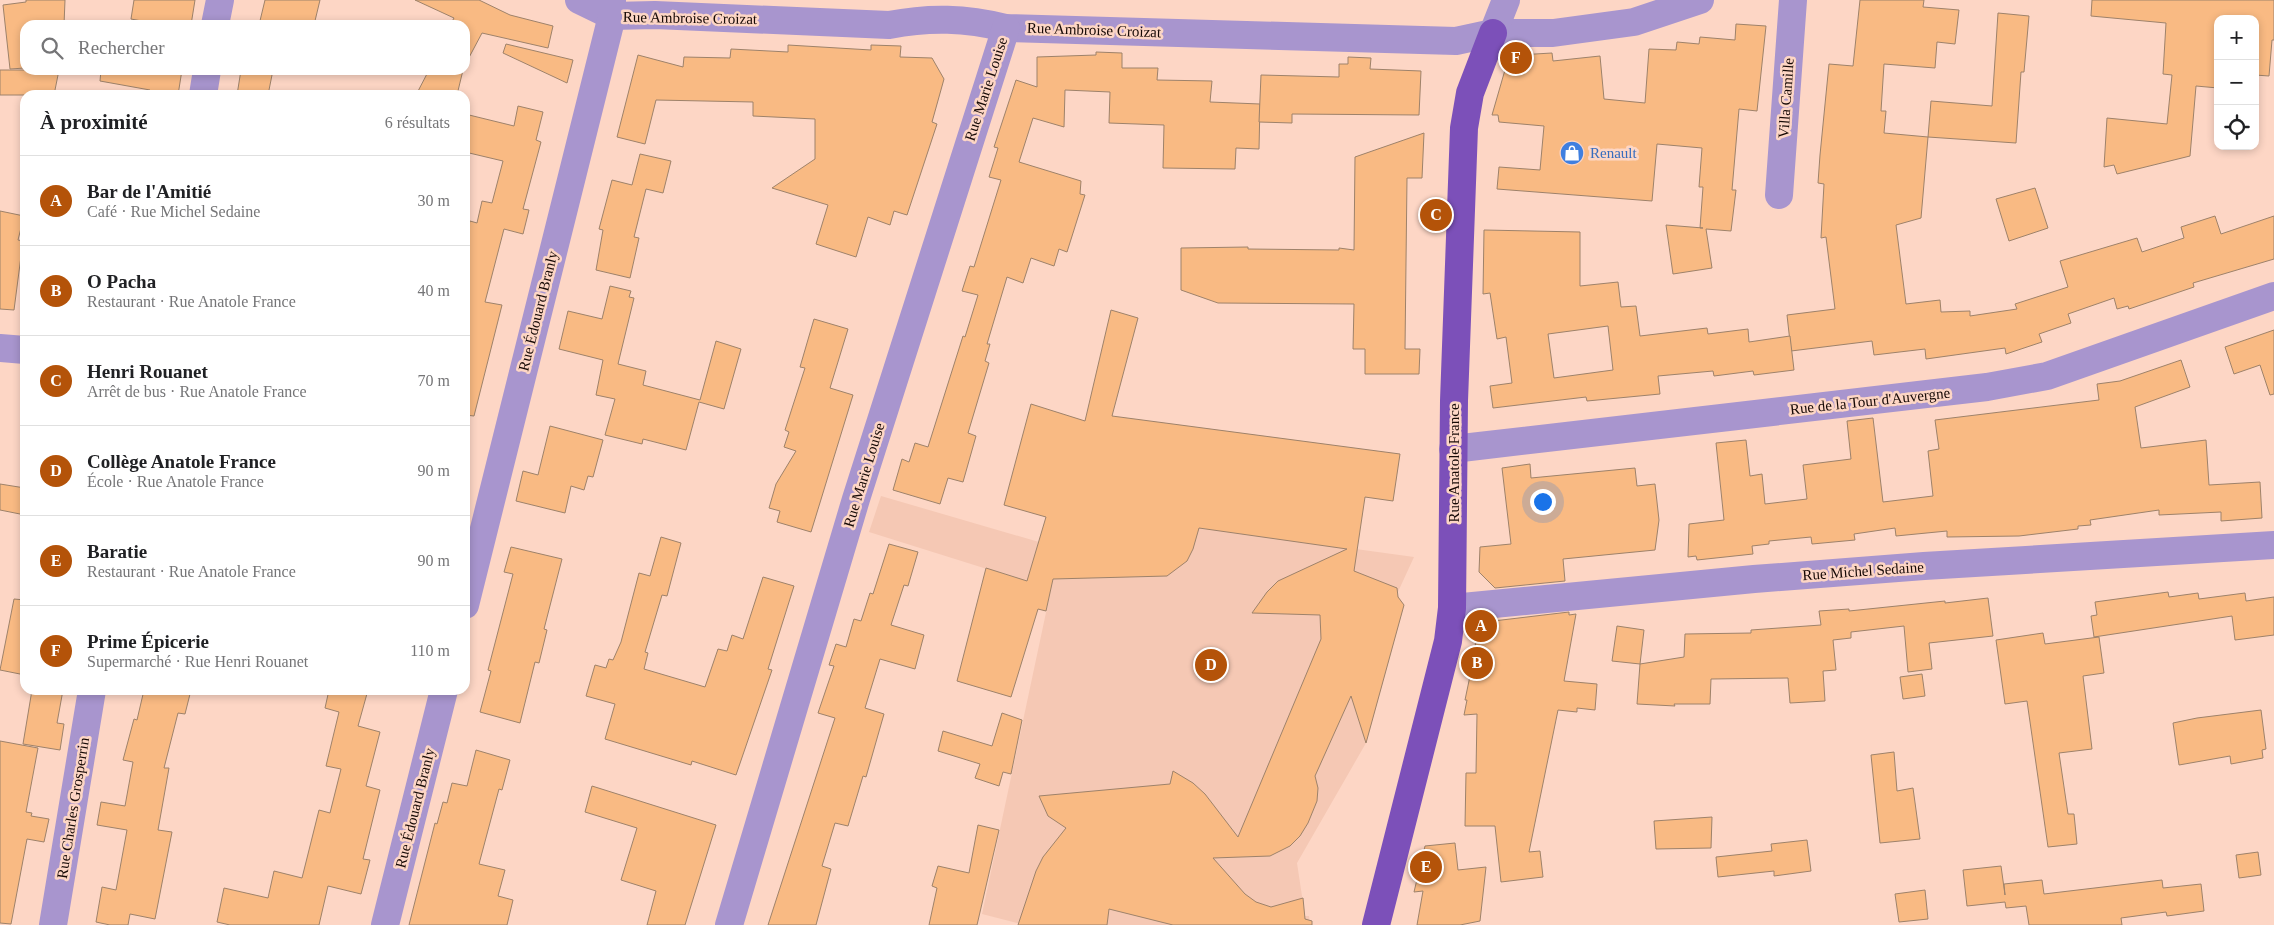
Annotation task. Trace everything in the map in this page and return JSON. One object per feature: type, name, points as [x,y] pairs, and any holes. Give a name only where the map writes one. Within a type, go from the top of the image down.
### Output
[{"type":"main road","name":"Rue Anatole France","points":[[1376,925],[1448,641],[1452,608],[1453,450],[1464,128],[1470,93],[1493,33]]},
{"type":"street","points":[[216,20],[220,0]]},
{"type":"street","name":"Rue Ambroise Croizat","points":[[579,0],[612,8],[674,15],[889,25],[918,19],[973,20],[1006,28],[1456,41],[1493,33],[1553,33],[1634,22],[1700,0]]},
{"type":"street","name":"Rue Anatole France","points":[[1493,33],[1506,0]]},
{"type":"street","name":"Villa Camille","points":[[1779,195],[1793,0]]},
{"type":"street","name":"Rue Édouard Branly","points":[[470,585],[612,8]]},
{"type":"street","name":"Rue Marie Louise","points":[[729,925],[856,499],[1006,28]]},
{"type":"street","points":[[204,90],[206,75]]},
{"type":"street","name":"Rue de la Tour d'Auvergne","points":[[1453,450],[1987,388],[2047,376],[2274,296]]},
{"type":"street","points":[[0,348],[20,350]]},
{"type":"street","name":"Rue Michel Sedaine","points":[[1452,608],[1794,576],[1924,566],[2274,545]]},
{"type":"street","name":"Rue Charles Grosperrin","points":[[53,925],[91,695]]},
{"type":"street","name":"Rue Édouard Branly","points":[[385,925],[443,695]]},
{"type":"shaded area","points":[[881,496],[1039,542],[1079,511],[1414,557],[1397,594],[1404,605],[1366,743],[1297,863],[1305,916],[1309,916],[1310,925],[1025,925],[982,914],[1051,589],[869,532]]},
{"type":"building","points":[[26,0],[65,0],[64,20],[20,20],[20,68],[10,69],[3,5],[26,2]]},
{"type":"building","points":[[134,0],[195,0],[192,20],[131,19]]},
{"type":"building","points":[[265,0],[320,0],[315,20],[260,20]]},
{"type":"building","points":[[415,0],[479,0],[510,15],[553,26],[548,48],[482,33],[470,56],[470,20],[453,20],[454,18]]},
{"type":"building","points":[[1860,0],[1924,0],[1923,7],[1959,10],[1955,44],[1937,42],[1935,68],[1884,64],[1881,111],[1886,111],[1884,133],[1928,137],[1921,218],[1896,225],[1906,304],[1940,300],[1941,312],[1970,311],[1970,316],[2017,309],[2015,304],[2068,287],[2060,261],[2137,238],[2142,252],[2184,238],[2181,227],[2215,216],[2221,234],[2274,216],[2274,259],[2193,283],[2194,287],[2129,309],[2128,306],[2117,309],[2114,298],[2068,314],[2071,323],[2039,334],[2042,342],[2006,354],[2005,348],[1926,359],[1925,349],[1874,355],[1872,341],[1791,351],[1787,315],[1835,309],[1826,237],[1821,238],[1824,184],[1818,183],[1820,155],[1829,64],[1853,66]]},
{"type":"building","points":[[2092,0],[2274,0],[2274,40],[2272,40],[2269,76],[2259,75],[2259,15],[2214,15],[2214,88],[2196,86],[2190,156],[2117,174],[2114,165],[2104,167],[2107,118],[2167,124],[2172,75],[2163,74],[2166,23],[2091,16]]},
{"type":"building","points":[[1998,13],[2029,16],[2024,72],[2021,72],[2016,143],[1928,137],[1931,101],[1992,106]]},
{"type":"building","points":[[1736,24],[1766,26],[1757,111],[1739,109],[1732,190],[1736,190],[1731,231],[1706,229],[1712,268],[1673,274],[1666,225],[1700,228],[1703,187],[1699,187],[1702,148],[1657,144],[1652,201],[1497,189],[1499,167],[1540,170],[1544,126],[1499,122],[1498,115],[1492,115],[1507,63],[1518,55],[1552,53],[1553,61],[1600,56],[1604,99],[1645,103],[1649,49],[1676,50],[1677,42],[1699,44],[1700,37],[1735,40]]},
{"type":"building","points":[[506,44],[573,60],[567,83],[503,53]]},
{"type":"building","points":[[788,45],[871,50],[871,45],[901,46],[900,57],[932,58],[944,79],[932,122],[937,124],[907,215],[894,211],[890,225],[868,217],[856,257],[816,244],[828,205],[772,188],[815,159],[815,119],[753,116],[753,102],[656,100],[645,144],[617,137],[638,55],[683,67],[684,57],[730,58],[731,49],[788,52]]},
{"type":"building","points":[[1096,52],[1122,53],[1122,68],[1158,68],[1157,80],[1212,81],[1210,102],[1260,104],[1259,149],[1236,148],[1235,169],[1163,168],[1164,125],[1109,123],[1110,92],[1065,90],[1064,127],[1033,118],[1019,162],[1081,181],[1080,194],[1085,195],[1067,252],[1059,249],[1054,266],[1031,258],[1023,283],[1007,277],[987,344],[990,344],[985,361],[989,363],[968,433],[976,436],[963,482],[948,478],[940,504],[893,490],[902,459],[909,462],[915,443],[928,447],[978,295],[962,291],[970,266],[974,267],[1001,180],[989,177],[998,148],[994,147],[1016,80],[1037,87],[1037,57],[1096,55]]},
{"type":"building","points":[[1348,57],[1371,58],[1370,69],[1421,71],[1419,115],[1292,114],[1292,123],[1259,122],[1261,75],[1339,77],[1339,64],[1348,64]]},
{"type":"building","points":[[0,70],[20,70],[20,75],[58,75],[55,90],[20,90],[20,95],[0,95]]},
{"type":"building","points":[[101,75],[181,75],[179,90],[150,90],[100,81]]},
{"type":"building","points":[[240,75],[272,75],[269,90],[238,90]]},
{"type":"building","points":[[426,75],[462,75],[458,90],[419,90]]},
{"type":"building","points":[[518,106],[543,112],[536,140],[541,142],[523,209],[529,210],[523,234],[504,229],[485,302],[502,305],[474,416],[470,416],[470,221],[477,223],[482,201],[492,203],[503,161],[470,153],[470,115],[514,126]]},
{"type":"building","points":[[1424,133],[1422,178],[1407,178],[1405,349],[1420,349],[1419,374],[1365,374],[1365,349],[1353,349],[1354,304],[1218,303],[1181,290],[1181,248],[1248,247],[1248,249],[1339,250],[1339,248],[1354,250],[1355,157]]},
{"type":"building","points":[[640,154],[671,161],[663,193],[646,189],[634,237],[639,238],[630,278],[596,270],[603,230],[599,229],[612,180],[632,185]]},
{"type":"building","points":[[2035,188],[2048,228],[2009,241],[1996,199]]},
{"type":"building","points":[[0,211],[20,215],[18,240],[20,240],[20,264],[14,310],[0,309]]},
{"type":"building","points":[[1484,230],[1580,232],[1580,286],[1618,282],[1621,307],[1636,306],[1640,336],[1707,328],[1708,334],[1748,329],[1749,342],[1790,336],[1794,370],[1754,375],[1753,371],[1714,376],[1713,371],[1658,376],[1660,394],[1587,401],[1586,397],[1493,408],[1490,386],[1512,383],[1506,337],[1497,339],[1490,293],[1483,294]],"holes":[[[1608,326],[1613,370],[1554,378],[1548,334]]]},
{"type":"building","points":[[610,286],[631,291],[629,297],[634,298],[618,364],[646,371],[643,385],[700,400],[716,341],[741,349],[724,409],[699,402],[686,450],[643,439],[642,444],[605,435],[615,399],[596,395],[603,360],[559,349],[568,311],[602,319]]},
{"type":"building","points":[[1111,310],[1138,318],[1112,416],[1400,454],[1393,501],[1365,497],[1354,571],[1397,588],[1398,597],[1404,605],[1366,743],[1351,696],[1315,776],[1318,788],[1317,801],[1308,823],[1300,836],[1290,846],[1270,856],[1213,858],[1245,894],[1256,902],[1271,907],[1303,898],[1305,919],[1312,921],[1312,925],[1173,925],[1109,909],[1107,925],[1018,925],[1036,871],[1043,857],[1066,828],[1048,816],[1039,796],[1170,784],[1173,771],[1193,783],[1205,794],[1238,837],[1321,639],[1320,615],[1252,613],[1267,592],[1278,581],[1347,549],[1199,528],[1193,549],[1187,561],[1167,576],[1053,579],[1046,611],[1038,609],[1011,697],[957,681],[986,568],[1027,581],[1046,517],[1004,505],[1031,404],[1085,421]]},
{"type":"building","points":[[814,319],[848,329],[830,388],[853,395],[811,532],[777,522],[780,511],[769,508],[776,484],[796,451],[784,447],[789,432],[785,430],[805,368],[800,367]]},
{"type":"building","points":[[2274,330],[2274,394],[2270,395],[2260,365],[2234,374],[2225,347]]},
{"type":"building","points":[[2181,360],[2190,387],[2135,407],[2141,448],[2206,440],[2209,485],[2260,482],[2262,518],[2221,521],[2221,512],[2159,515],[2159,510],[2090,520],[2091,525],[2078,526],[2078,529],[2019,536],[1947,537],[1947,531],[1896,536],[1895,528],[1854,534],[1855,540],[1812,544],[1811,537],[1769,541],[1769,544],[1752,546],[1753,554],[1697,560],[1696,556],[1688,557],[1689,524],[1724,520],[1716,443],[1746,440],[1750,476],[1762,474],[1765,504],[1807,499],[1803,465],[1851,459],[1847,421],[1873,418],[1883,502],[1933,496],[1928,451],[1939,449],[1935,420],[2099,400],[2097,384],[2120,381]]},
{"type":"building","points":[[550,426],[603,440],[593,477],[588,476],[584,490],[571,486],[565,513],[516,501],[523,471],[538,475]]},
{"type":"building","points":[[1530,464],[1531,478],[1635,468],[1637,486],[1655,484],[1659,520],[1655,550],[1563,559],[1565,581],[1495,588],[1479,572],[1480,547],[1511,544],[1502,468]]},
{"type":"building","points":[[0,484],[20,487],[20,514],[0,510]]},
{"type":"building","points":[[661,537],[681,543],[667,596],[662,595],[645,652],[648,653],[644,669],[705,687],[718,649],[727,651],[732,635],[743,639],[763,577],[794,586],[768,669],[772,670],[736,775],[692,761],[691,765],[605,739],[615,704],[586,696],[595,665],[606,668],[609,659],[613,660],[621,642],[639,573],[650,576]]},
{"type":"building","points":[[889,544],[918,552],[908,586],[904,585],[891,625],[924,635],[915,669],[880,659],[865,708],[884,714],[866,777],[863,776],[848,826],[835,823],[822,866],[831,869],[816,925],[768,925],[835,718],[818,713],[834,666],[829,665],[836,644],[846,647],[854,619],[861,621],[870,593],[873,594]]},
{"type":"building","points":[[511,547],[562,559],[544,629],[547,630],[539,663],[535,662],[520,723],[480,712],[491,671],[488,670],[513,574],[504,572]]},
{"type":"building","points":[[2168,592],[2169,597],[2198,593],[2199,599],[2245,593],[2246,601],[2274,597],[2274,635],[2235,640],[2232,616],[2094,637],[2091,616],[2097,615],[2095,602]]},
{"type":"building","points":[[1988,598],[1993,636],[1929,643],[1932,669],[1908,672],[1904,626],[1851,632],[1851,638],[1833,640],[1836,670],[1823,671],[1825,701],[1790,703],[1788,678],[1711,679],[1710,704],[1674,704],[1675,706],[1637,704],[1640,664],[1684,657],[1685,634],[1751,633],[1751,630],[1821,625],[1819,611],[1849,609],[1849,611]]},
{"type":"building","points":[[14,599],[20,600],[20,674],[0,670]]},
{"type":"building","points":[[1569,612],[1569,615],[1576,614],[1564,681],[1597,684],[1595,710],[1577,708],[1577,712],[1558,710],[1529,852],[1540,851],[1543,877],[1501,882],[1495,826],[1465,826],[1466,773],[1476,773],[1477,714],[1464,715],[1467,700],[1465,700],[1475,652],[1476,630],[1485,622]]},
{"type":"building","points":[[1617,626],[1644,630],[1640,664],[1612,661]]},
{"type":"building","points":[[2043,633],[2045,644],[2099,637],[2104,673],[2083,676],[2092,749],[2059,753],[2068,814],[2074,814],[2077,844],[2048,847],[2027,701],[2005,704],[1996,640]]},
{"type":"building","points":[[1922,674],[1925,696],[1903,699],[1900,677]]},
{"type":"building","points":[[31,695],[62,695],[57,723],[64,724],[60,750],[23,744]]},
{"type":"building","points":[[143,695],[190,695],[185,714],[178,713],[164,768],[169,768],[158,830],[172,832],[155,919],[130,914],[128,925],[110,925],[96,922],[102,887],[116,890],[127,830],[97,825],[101,802],[125,806],[133,762],[123,760],[134,719],[137,720]]},
{"type":"building","points":[[328,695],[367,695],[358,726],[380,732],[366,786],[380,790],[363,859],[370,860],[361,894],[328,886],[319,925],[230,925],[217,922],[224,888],[268,898],[274,871],[302,878],[319,810],[330,813],[341,769],[326,766],[339,712],[325,708]]},
{"type":"building","points":[[2261,710],[2266,749],[2262,750],[2263,758],[2231,764],[2230,756],[2179,765],[2173,723]]},
{"type":"building","points":[[1002,713],[1022,720],[1011,774],[1003,772],[999,786],[975,778],[980,764],[938,751],[943,731],[992,746]]},
{"type":"building","points":[[0,741],[38,748],[26,812],[32,813],[31,816],[49,819],[44,842],[27,839],[11,924],[0,923]]},
{"type":"building","points":[[476,750],[510,760],[502,790],[499,789],[479,864],[505,870],[498,896],[513,900],[507,925],[409,925],[435,823],[437,824],[443,802],[447,803],[452,783],[467,786]]},
{"type":"building","points":[[1894,752],[1897,791],[1913,788],[1920,839],[1880,843],[1871,755]]},
{"type":"building","points":[[592,786],[716,825],[685,925],[647,925],[656,891],[621,880],[637,828],[585,812]]},
{"type":"building","points":[[1712,817],[1711,848],[1656,849],[1654,821]]},
{"type":"building","points":[[978,825],[999,830],[977,925],[929,925],[937,888],[932,886],[938,866],[969,873]]},
{"type":"building","points":[[1807,840],[1811,871],[1774,876],[1774,871],[1718,877],[1716,857],[1772,851],[1771,844]]},
{"type":"building","points":[[1455,843],[1458,870],[1486,867],[1480,921],[1460,925],[1417,925],[1423,891],[1414,892],[1425,846]]},
{"type":"building","points":[[2258,852],[2261,875],[2239,878],[2236,855]]},
{"type":"building","points":[[2001,866],[2005,895],[2004,884],[2042,880],[2044,894],[2162,880],[2163,888],[2201,884],[2204,911],[2167,916],[2166,912],[2121,918],[2122,925],[2029,925],[2026,906],[2006,908],[2005,902],[1967,906],[1963,870]]},
{"type":"building","points":[[1925,890],[1928,919],[1899,922],[1895,894]]},
{"type":"place","name":"Prime Épicerie","points":[[1516,58]]},
{"type":"place","name":"Renault","points":[[1572,153]]},
{"type":"place","name":"Henri Rouanet","points":[[1436,215]]},
{"type":"place","name":"Bar de l'Amitié","points":[[1481,626]]},
{"type":"place","name":"O Pacha","points":[[1477,663]]},
{"type":"place","name":"Collège Anatole France","points":[[1211,665]]},
{"type":"place","name":"Baratie","points":[[1426,867]]}]
